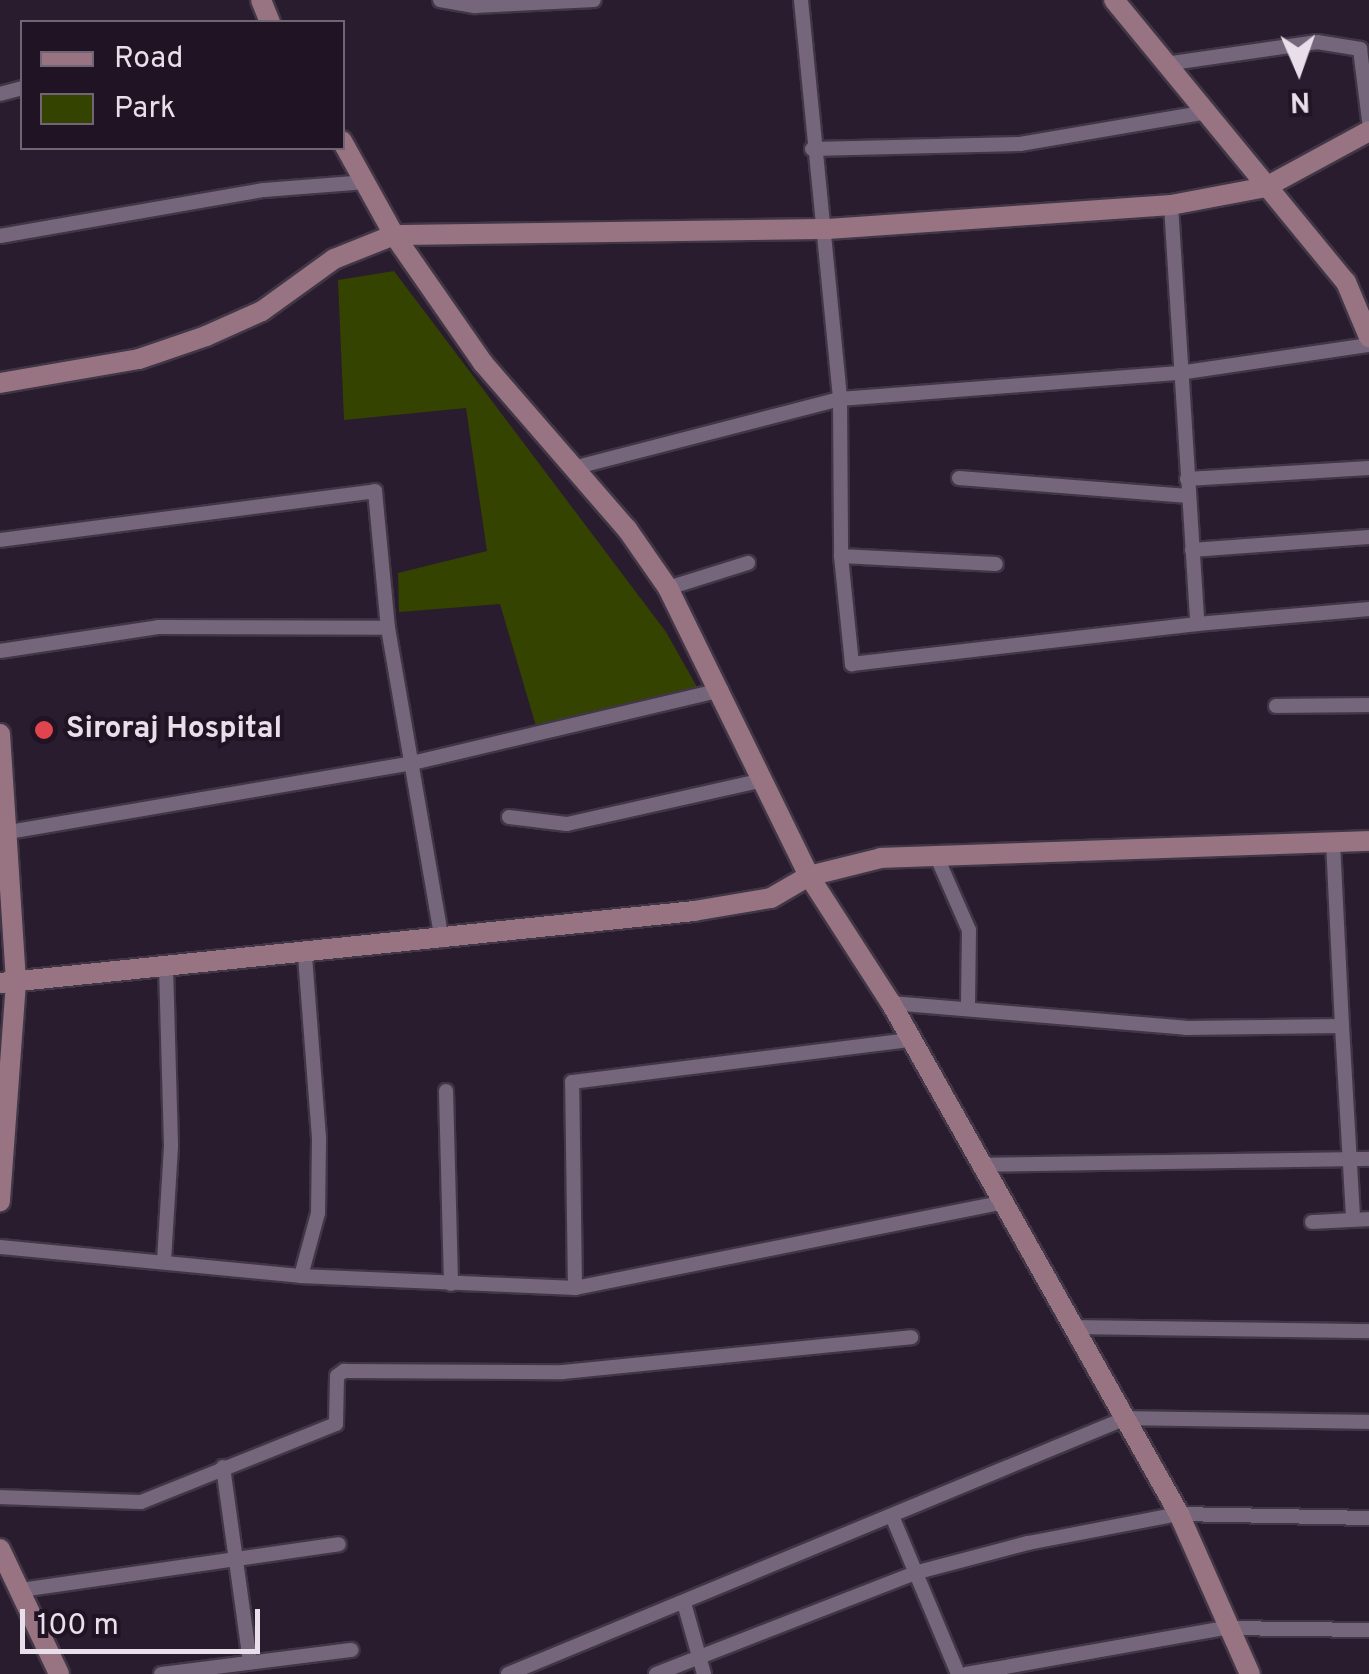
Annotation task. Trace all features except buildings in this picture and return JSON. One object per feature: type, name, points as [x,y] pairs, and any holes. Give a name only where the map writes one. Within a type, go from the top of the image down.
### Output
[{"type":"main road","points":[[1114,0],[1172,63],[1266,187],[1346,282],[1369,337]]},
{"type":"main road","points":[[0,382],[139,359],[206,336],[262,311],[334,259],[394,235],[828,229],[1171,205],[1266,187],[1369,131]]},
{"type":"main road","points":[[345,146],[394,235],[482,363],[573,468],[668,588],[810,876],[891,1003],[999,1203],[1077,1327],[1179,1514],[1224,1628],[1250,1674]]},
{"type":"main road","points":[[0,734],[9,832],[0,1201]]},
{"type":"main road","points":[[8,983],[305,956],[772,898],[810,876],[881,858],[1369,842]]},
{"type":"main road","points":[[0,1549],[59,1674]]},
{"type":"street","points":[[440,0],[594,0]]},
{"type":"street","points":[[800,0],[811,63],[812,148],[828,229],[840,399],[841,556],[852,664],[1198,624],[1369,609]]},
{"type":"street","points":[[1172,63],[1317,42],[1360,49],[1369,120]]},
{"type":"street","points":[[812,148],[1020,144],[1207,112]]},
{"type":"street","points":[[0,236],[245,192],[367,182]]},
{"type":"street","points":[[1171,205],[1198,624]]},
{"type":"street","points":[[573,468],[840,399],[1179,373],[1369,345]]},
{"type":"street","points":[[1187,479],[1369,468]]},
{"type":"street","points":[[959,478],[1188,496]]},
{"type":"street","points":[[0,540],[375,491],[388,628],[408,764],[442,940]]},
{"type":"street","points":[[1192,550],[1369,537]]},
{"type":"street","points":[[841,556],[996,564]]},
{"type":"street","points":[[668,588],[748,562]]},
{"type":"street","points":[[0,652],[158,626],[388,628]]},
{"type":"street","points":[[9,832],[408,764],[721,690]]},
{"type":"street","points":[[1276,706],[1369,705]]},
{"type":"street","points":[[509,818],[567,824],[764,780]]},
{"type":"street","points":[[1332,842],[1353,1219]]},
{"type":"street","points":[[936,855],[969,930],[968,1005]]},
{"type":"street","points":[[302,1276],[318,1213],[319,1138],[305,956]]},
{"type":"street","points":[[164,1261],[171,1146],[166,967]]},
{"type":"street","points":[[891,1003],[968,1005],[1186,1028],[1342,1026]]},
{"type":"street","points":[[575,1288],[572,1082],[910,1040]]},
{"type":"street","points":[[446,1091],[451,1284]]},
{"type":"street","points":[[979,1165],[1369,1159]]},
{"type":"street","points":[[0,1247],[302,1276],[575,1288],[999,1203]]},
{"type":"street","points":[[1312,1222],[1369,1218]]},
{"type":"street","points":[[1077,1327],[1369,1331]]},
{"type":"street","points":[[0,1497],[142,1502],[336,1424],[337,1376],[344,1371],[563,1372],[910,1336]]},
{"type":"street","points":[[508,1674],[1126,1418],[1369,1422]]},
{"type":"street","points":[[223,1467],[239,1557],[250,1662]]},
{"type":"street","points":[[656,1674],[918,1572],[1179,1514],[1369,1518]]},
{"type":"street","points":[[892,1516],[958,1674]]},
{"type":"street","points":[[21,1590],[339,1544]]},
{"type":"street","points":[[684,1603],[696,1657],[704,1674]]},
{"type":"street","points":[[966,1674],[1224,1628],[1369,1630]]},
{"type":"street","points":[[161,1674],[351,1650]]},
{"type":"green space","points":[[394,271],[666,632],[697,687],[536,726],[500,604],[399,612],[398,573],[487,551],[466,408],[344,420],[338,280]]},
{"type":"place","name":"Siroraj Hospital","points":[[44,730]]}]
